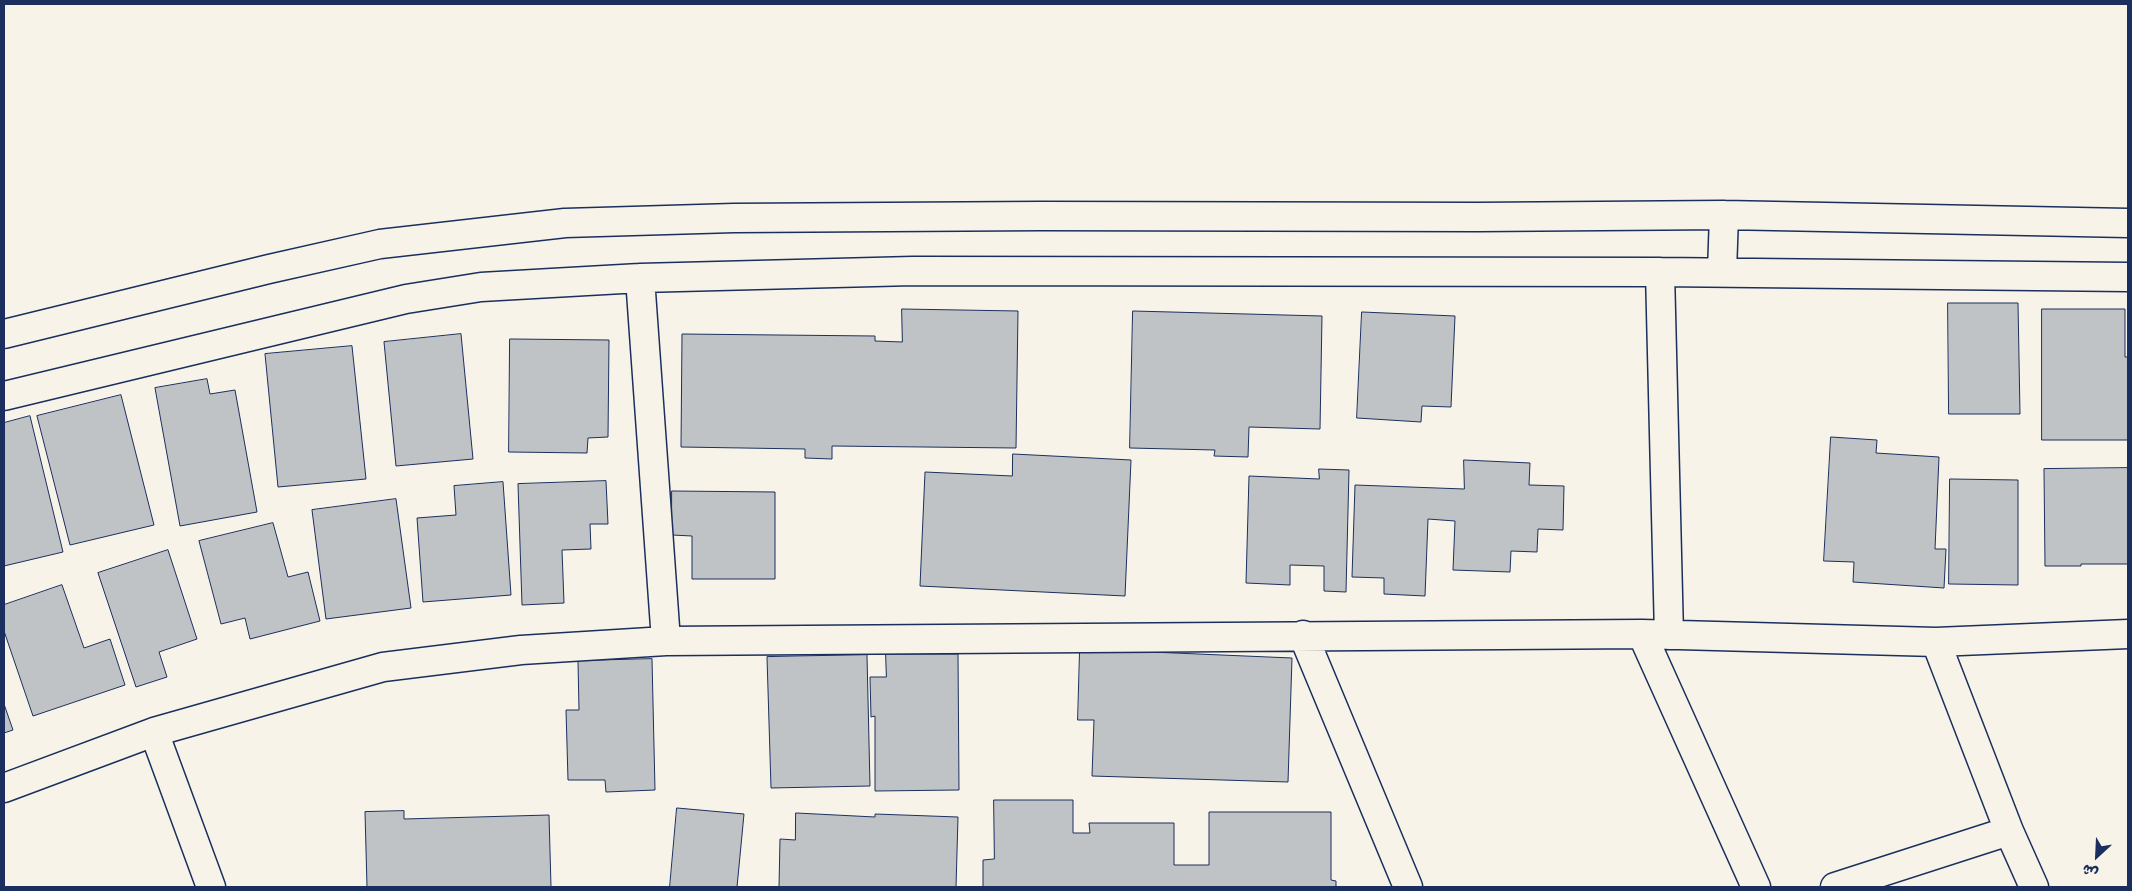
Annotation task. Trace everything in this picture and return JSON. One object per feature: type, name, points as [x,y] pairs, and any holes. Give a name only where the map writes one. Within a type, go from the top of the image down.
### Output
[{"type":"street","points":[[4,334],[269,269],[380,244],[565,223],[734,218],[1021,216],[1478,217],[1724,215],[2128,223]]},
{"type":"street","points":[[1722,272],[1724,215]]},
{"type":"street","points":[[4,396],[406,299],[481,288],[640,278],[913,271],[1722,272],[2128,278]]},
{"type":"street","points":[[1660,272],[1669,634]]},
{"type":"street","points":[[640,278],[666,641]]},
{"type":"street","points":[[1642,634],[1756,887]]},
{"type":"street","points":[[4,788],[154,732],[383,667],[521,650],[666,641],[1303,635],[1669,634],[1936,642],[2128,634]]},
{"type":"street","points":[[1303,635],[1408,887]]},
{"type":"street","points":[[1936,642],[2009,831],[2034,887]]},
{"type":"street","points":[[154,732],[211,887]]},
{"type":"street","points":[[1835,887],[2009,831]]},
{"type":"building","points":[[1948,303],[2018,303],[2020,414],[1949,414]]},
{"type":"building","points":[[902,309],[1018,311],[1016,448],[832,446],[832,459],[805,458],[805,449],[681,447],[682,334],[875,336],[875,341],[902,342]]},
{"type":"building","points":[[2042,309],[2125,309],[2125,357],[2128,357],[2128,440],[2042,440]]},
{"type":"building","points":[[1133,311],[1322,316],[1320,429],[1249,427],[1248,457],[1214,456],[1215,450],[1130,448]]},
{"type":"building","points":[[1362,312],[1455,316],[1451,407],[1422,406],[1421,422],[1357,418]]},
{"type":"building","points":[[461,334],[473,459],[396,466],[384,342]]},
{"type":"building","points":[[510,339],[609,340],[608,437],[588,438],[587,453],[509,452]]},
{"type":"building","points":[[352,346],[366,479],[278,487],[265,354]]},
{"type":"building","points":[[207,379],[210,394],[235,390],[257,512],[180,526],[155,388]]},
{"type":"building","points":[[121,395],[154,525],[70,545],[37,416]]},
{"type":"building","points":[[30,416],[63,552],[4,566],[4,423]]},
{"type":"building","points":[[1831,437],[1877,440],[1876,453],[1939,457],[1935,549],[1946,549],[1944,588],[1853,582],[1854,562],[1824,561]]},
{"type":"building","points":[[1013,454],[1131,460],[1125,596],[920,586],[925,472],[1012,476]]},
{"type":"building","points":[[1464,460],[1530,463],[1529,485],[1564,486],[1563,530],[1538,529],[1537,552],[1511,551],[1510,572],[1453,570],[1455,521],[1428,519],[1425,596],[1384,594],[1384,578],[1352,577],[1355,485],[1464,489]]},
{"type":"building","points":[[2128,468],[2128,564],[2045,566],[2044,469]]},
{"type":"building","points":[[1319,469],[1349,470],[1346,592],[1324,591],[1324,566],[1290,565],[1290,585],[1246,583],[1249,476],[1319,479]]},
{"type":"building","points":[[1950,479],[2018,480],[2018,585],[1949,584]]},
{"type":"building","points":[[606,481],[608,524],[590,524],[591,549],[562,550],[564,603],[522,605],[518,484]]},
{"type":"building","points":[[503,482],[511,595],[423,602],[417,518],[456,515],[454,486]]},
{"type":"building","points":[[672,491],[775,492],[775,579],[692,579],[692,536],[672,535]]},
{"type":"building","points":[[396,499],[411,608],[326,619],[312,510]]},
{"type":"building","points":[[273,523],[288,577],[308,572],[320,621],[250,639],[245,618],[221,624],[199,541]]},
{"type":"building","points":[[168,550],[197,639],[159,652],[167,677],[136,687],[98,573]]},
{"type":"building","points":[[62,585],[84,648],[110,639],[125,685],[33,716],[4,631],[4,605]]},
{"type":"building","points":[[1080,649],[1292,658],[1288,782],[1092,776],[1094,720],[1078,720]]},
{"type":"building","points":[[886,654],[958,654],[959,790],[875,791],[875,716],[871,717],[870,677],[886,677]]},
{"type":"building","points":[[867,655],[870,786],[771,788],[767,657]]},
{"type":"building","points":[[652,659],[655,790],[606,792],[605,780],[568,780],[566,710],[579,710],[578,661]]},
{"type":"building","points":[[4,704],[13,730],[4,733]]},
{"type":"building","points":[[994,800],[1073,800],[1073,833],[1090,833],[1089,823],[1174,823],[1174,865],[1209,865],[1209,812],[1331,812],[1331,880],[1336,881],[1336,887],[983,887],[983,860],[994,859]]},
{"type":"building","points":[[677,808],[744,814],[737,887],[670,887]]},
{"type":"building","points":[[404,811],[404,819],[549,815],[551,887],[367,887],[365,812]]},
{"type":"building","points":[[796,813],[875,817],[875,814],[958,817],[956,887],[779,887],[780,839],[795,840]]}]
